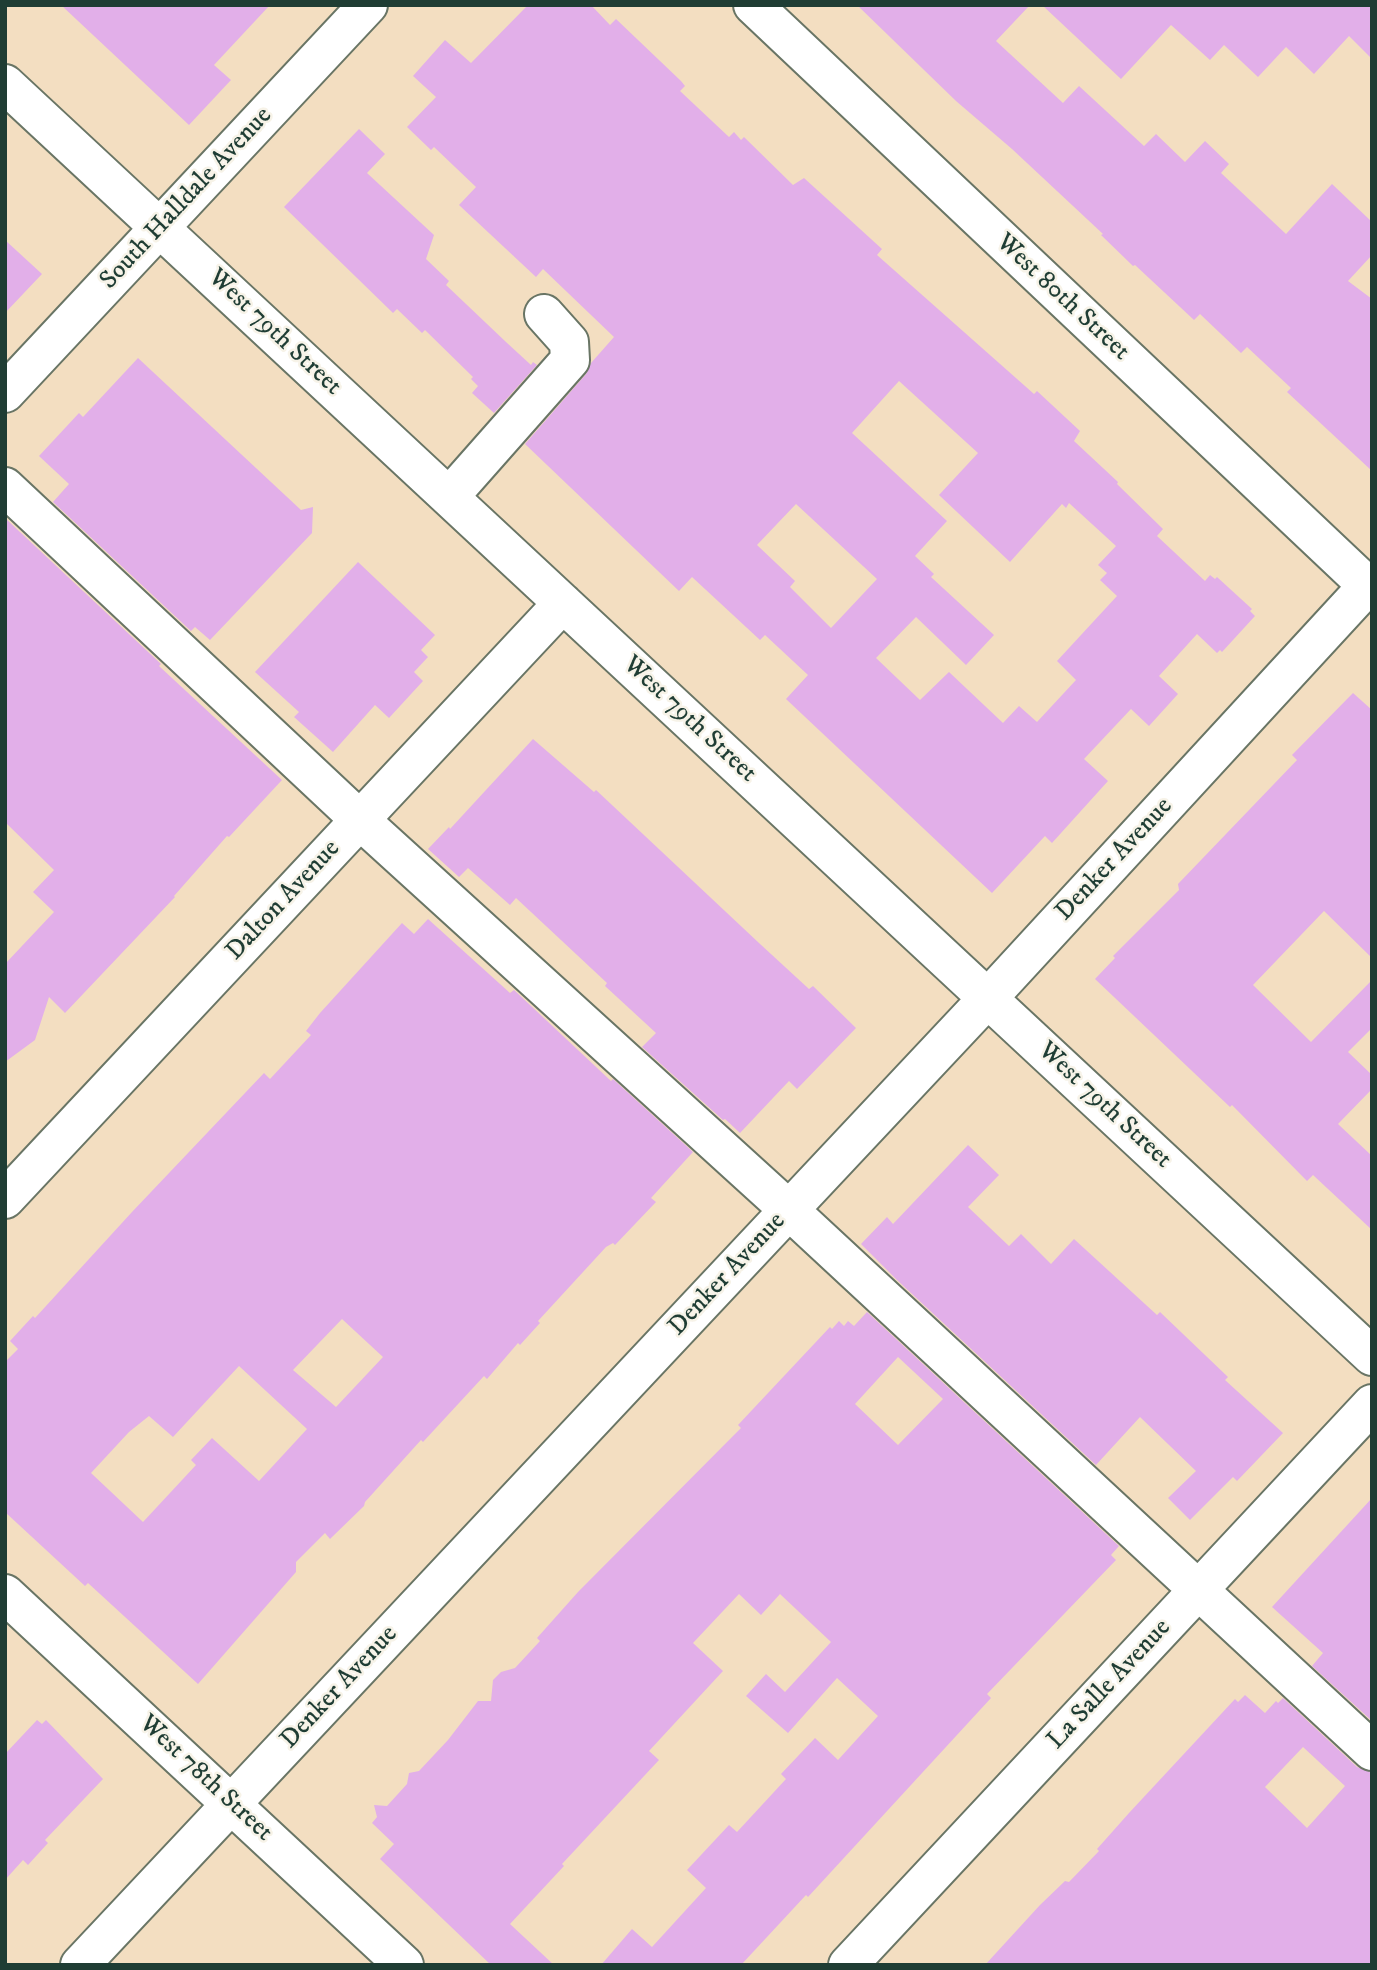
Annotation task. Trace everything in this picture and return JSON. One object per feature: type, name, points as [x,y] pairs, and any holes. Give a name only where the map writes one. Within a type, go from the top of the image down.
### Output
[{"type":"street","name":"South Halldale Avenue","points":[[5,393],[368,5]]},
{"type":"street","name":"West 80th Street","points":[[753,5],[1370,585]]},
{"type":"street","name":"West 79th Street","points":[[5,83],[1372,1356]]},
{"type":"street","points":[[449,497],[570,360],[569,342],[544,314]]},
{"type":"street","points":[[5,488],[360,820],[789,1210],[1372,1751]]},
{"type":"street","name":"Denker Avenue","points":[[80,1965],[988,998],[1370,585]]},
{"type":"street","name":"Dalton Avenue","points":[[5,1199],[563,603]]},
{"type":"street","name":"La Salle Avenue","points":[[848,1965],[1372,1405]]},
{"type":"street","name":"West 78th Street","points":[[5,1594],[232,1802],[404,1965]]},
{"type":"building","points":[[61,5],[270,5],[214,65],[231,80],[189,125]]},
{"type":"building","points":[[528,5],[591,5],[610,25],[616,19],[681,81],[685,86],[680,91],[729,137],[734,132],[741,140],[744,137],[793,185],[804,178],[882,249],[877,255],[1034,394],[1037,391],[1080,431],[1074,441],[1163,529],[1157,536],[1205,581],[1210,575],[1215,579],[1217,577],[1252,609],[1250,611],[1255,616],[1222,652],[1220,650],[1217,653],[1197,634],[1159,676],[1178,694],[1149,726],[1131,709],[1084,759],[1108,781],[1052,843],[1045,836],[992,893],[786,699],[808,675],[765,635],[760,640],[692,577],[679,591],[525,444],[586,374],[591,363],[614,337],[543,269],[536,277],[459,205],[476,187],[434,147],[431,150],[407,127],[436,97],[413,76],[445,40],[471,63]],"holes":[[[899,381],[978,453],[939,495],[1010,562],[1062,504],[1066,508],[1069,503],[1116,546],[1098,565],[1107,573],[1100,580],[1117,596],[1057,661],[1076,680],[1037,722],[1019,706],[1003,723],[949,672],[920,700],[876,658],[916,617],[966,665],[994,635],[931,577],[934,574],[915,556],[947,521],[852,433]],[[796,504],[877,579],[831,628],[790,587],[795,581],[757,545]]]},
{"type":"building","points":[[857,5],[1030,5],[996,41],[1063,103],[1079,86],[1144,146],[1156,134],[1185,162],[1205,141],[1229,164],[1221,173],[1286,234],[1332,184],[1372,222],[1372,255],[1348,281],[1372,299],[1372,471],[1287,392],[1291,388],[1247,347],[1241,353],[1200,314],[1194,320],[1133,266],[1101,235],[1103,234],[956,101]]},
{"type":"building","points":[[1042,5],[1372,5],[1372,59],[1349,36],[1314,74],[1286,47],[1258,77],[1224,45],[1210,60],[1171,25],[1121,79]]},
{"type":"building","points":[[359,129],[385,154],[367,173],[434,235],[426,259],[449,281],[446,285],[531,365],[533,362],[537,365],[494,413],[472,393],[478,386],[471,379],[473,377],[425,330],[422,333],[397,309],[393,313],[284,207]]},
{"type":"building","points":[[5,240],[42,274],[5,313]]},
{"type":"building","points":[[138,358],[301,510],[313,507],[312,533],[210,640],[195,627],[191,631],[53,502],[69,484],[39,456],[79,413],[83,417]]},
{"type":"building","points":[[5,518],[282,780],[65,1013],[49,997],[35,1040],[5,1062],[5,964],[54,912],[33,892],[54,870],[5,822]]},
{"type":"building","points":[[358,562],[435,635],[421,650],[428,657],[414,672],[423,681],[389,718],[375,705],[333,752],[294,717],[299,712],[255,672]]},
{"type":"building","points":[[1353,693],[1372,710],[1372,958],[1324,911],[1253,985],[1311,1042],[1372,980],[1372,1028],[1348,1052],[1372,1075],[1372,1089],[1338,1124],[1372,1156],[1372,1230],[1313,1175],[1307,1181],[1232,1105],[1230,1107],[1095,979],[1115,958],[1113,956],[1179,890],[1178,884],[1297,760],[1292,755]]},
{"type":"building","points":[[533,739],[594,792],[596,790],[809,989],[813,986],[856,1028],[797,1089],[789,1081],[740,1133],[642,1047],[656,1033],[516,898],[510,905],[468,868],[459,877],[428,849],[449,827],[450,829]]},
{"type":"building","points":[[428,919],[510,993],[514,990],[611,1081],[613,1079],[693,1152],[651,1198],[656,1202],[615,1245],[613,1243],[606,1247],[538,1321],[540,1323],[520,1345],[518,1343],[487,1379],[484,1376],[423,1442],[421,1440],[364,1506],[330,1539],[325,1533],[296,1562],[296,1572],[198,1684],[88,1583],[85,1586],[5,1512],[5,1362],[18,1349],[10,1341],[33,1316],[35,1318],[264,1073],[270,1079],[311,1035],[306,1031],[320,1013],[402,923],[414,934]],"holes":[[[342,1319],[383,1357],[336,1407],[293,1370]],[[239,1366],[307,1429],[259,1481],[212,1438],[191,1460],[196,1465],[143,1522],[91,1473],[129,1432],[149,1416],[173,1437]]]},
{"type":"building","points":[[968,1145],[999,1175],[968,1207],[1009,1246],[1021,1234],[1051,1264],[1074,1239],[1157,1315],[1160,1312],[1228,1377],[1225,1380],[1283,1433],[1237,1481],[1233,1477],[1190,1520],[1168,1498],[1196,1471],[1140,1417],[1096,1465],[861,1244],[887,1217],[893,1224]]},
{"type":"building","points":[[867,1312],[1119,1546],[1111,1555],[1116,1560],[987,1694],[991,1698],[808,1897],[806,1895],[741,1965],[601,1965],[632,1929],[652,1947],[706,1888],[687,1870],[729,1825],[737,1832],[786,1779],[781,1774],[815,1738],[838,1760],[878,1716],[837,1678],[788,1733],[746,1696],[766,1674],[785,1692],[831,1642],[780,1594],[761,1615],[739,1594],[693,1643],[723,1671],[649,1751],[659,1760],[510,1924],[554,1965],[491,1965],[380,1859],[394,1844],[372,1823],[377,1817],[374,1805],[387,1806],[407,1784],[409,1773],[419,1771],[448,1740],[478,1701],[491,1701],[493,1680],[501,1672],[515,1668],[540,1641],[537,1638],[578,1592],[741,1428],[738,1425],[830,1327],[832,1329],[839,1321],[844,1326],[848,1321],[854,1326]],"holes":[[[898,1357],[943,1399],[898,1445],[855,1404]]]},
{"type":"building","points":[[1372,1498],[1372,1721],[1312,1666],[1323,1653],[1272,1607]]},
{"type":"building","points":[[1245,1695],[1265,1713],[1276,1701],[1278,1703],[1283,1698],[1357,1767],[1372,1772],[1372,1965],[985,1965],[1040,1905],[1065,1881],[1069,1882],[1099,1851],[1097,1849],[1129,1813],[1235,1699],[1238,1702]],"holes":[[[1303,1747],[1345,1786],[1307,1828],[1265,1787]]]},
{"type":"building","points":[[37,1720],[42,1724],[46,1720],[103,1779],[45,1840],[48,1843],[28,1865],[23,1860],[5,1880],[5,1754]]}]
